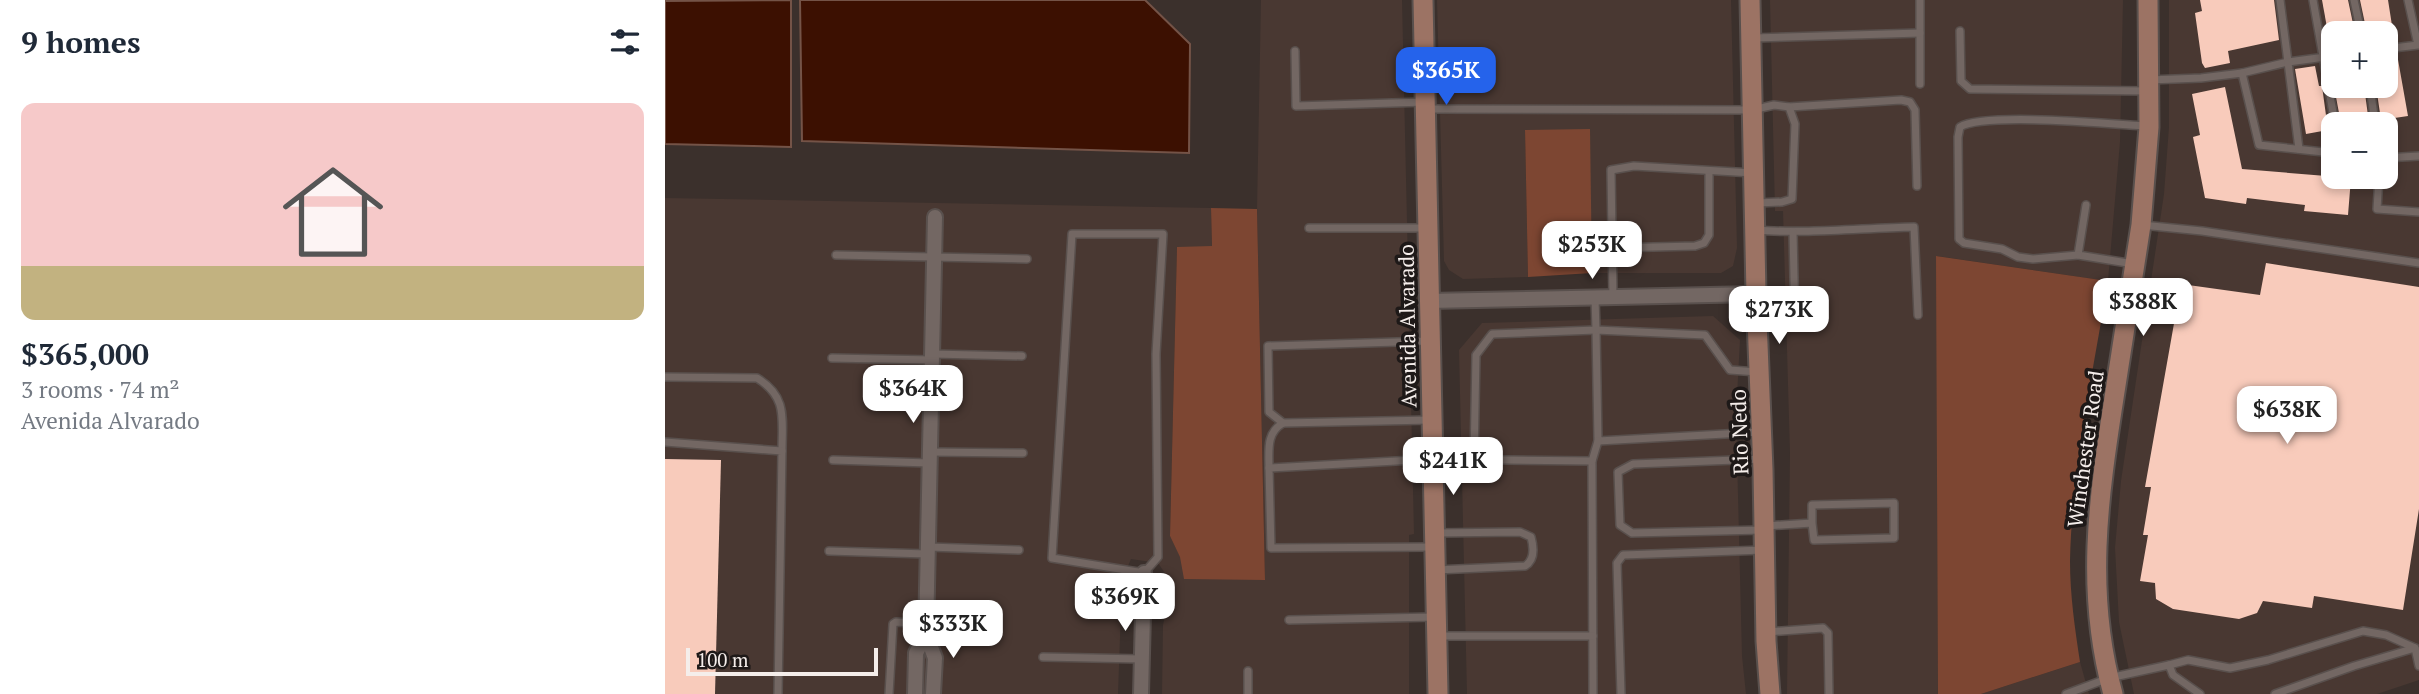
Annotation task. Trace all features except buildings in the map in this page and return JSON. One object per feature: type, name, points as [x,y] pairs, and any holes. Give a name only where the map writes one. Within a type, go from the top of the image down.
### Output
[{"type":"street","name":"Avenida Alvarado","points":[[1423,0],[1438,694]]},
{"type":"street","name":"Rio Nedo","points":[[1750,0],[1756,294],[1770,694]]},
{"type":"street","name":"Winchester Road","points":[[2111,686],[2098,611],[2096,541],[2100,489],[2141,225],[2149,127],[2148,0]]},
{"type":"street","points":[[933,694],[935,658],[926,629],[935,217]]},
{"type":"street","points":[[1429,301],[1756,294]]},
{"type":"street","points":[[1141,694],[1144,573]]},
{"type":"street","points":[[915,694],[916,653],[926,629]]},
{"type":"lane","points":[[1920,0],[1920,84]]},
{"type":"lane","points":[[2280,0],[2299,149]]},
{"type":"lane","points":[[2313,0],[2321,41]]},
{"type":"lane","points":[[2354,0],[2358,21]]},
{"type":"lane","points":[[2398,48],[2419,46],[2408,0]]},
{"type":"lane","points":[[1960,31],[1961,81],[1970,89],[2148,85],[2242,73],[2321,57]]},
{"type":"lane","points":[[1751,38],[1920,33]]},
{"type":"lane","points":[[1295,51],[1296,106],[1426,105],[1752,110],[1774,105],[1789,107],[1901,100],[1910,102],[1915,110],[1917,186]]},
{"type":"lane","points":[[2242,73],[2259,145],[2321,152]]},
{"type":"lane","points":[[1755,204],[1792,200],[1794,124],[1789,107]]},
{"type":"lane","points":[[2135,264],[2078,255],[2033,259],[2018,257],[2003,249],[1963,243],[1959,239],[1958,137],[1960,127],[1968,122],[2020,120],[2149,127]]},
{"type":"lane","points":[[2398,157],[2419,156]]},
{"type":"lane","points":[[1613,298],[1611,170],[1634,166],[1754,173]]},
{"type":"lane","points":[[1612,248],[1695,246],[1704,243],[1709,235],[1709,171]]},
{"type":"lane","points":[[2378,189],[2377,209],[2419,212]]},
{"type":"lane","points":[[2078,255],[2086,205]]},
{"type":"lane","points":[[2141,225],[2201,231],[2419,263]]},
{"type":"lane","points":[[1755,230],[1793,232],[1914,227],[1918,315]]},
{"type":"lane","points":[[1309,228],[1428,228]]},
{"type":"lane","points":[[1793,232],[1795,323]]},
{"type":"lane","points":[[1072,234],[1163,234],[1156,354],[1158,557],[1144,573],[1052,558],[1072,234]]},
{"type":"lane","points":[[837,255],[1027,259]]},
{"type":"lane","points":[[1593,694],[1592,461],[1598,441],[1595,298]]},
{"type":"lane","points":[[1474,460],[1476,355],[1492,334],[1596,330],[1705,334],[1730,370],[1759,372]]},
{"type":"lane","points":[[1430,341],[1268,346],[1269,412],[1283,424],[1431,420]]},
{"type":"lane","points":[[832,358],[1022,356]]},
{"type":"lane","points":[[665,377],[757,379],[768,385],[780,401],[783,411],[778,694]]},
{"type":"lane","points":[[1283,424],[1271,436],[1268,444],[1271,548],[1434,540],[1520,532],[1531,537],[1533,556],[1531,562],[1525,566],[1435,570]]},
{"type":"lane","points":[[1598,441],[1762,432]]},
{"type":"lane","points":[[665,442],[782,451]]},
{"type":"lane","points":[[833,460],[1023,453]]},
{"type":"lane","points":[[1269,468],[1432,459],[1592,461]]},
{"type":"lane","points":[[1763,459],[1633,464],[1618,472],[1621,525],[1632,533],[1764,535]]},
{"type":"lane","points":[[1894,503],[1894,538],[1814,540],[1812,523],[1812,505],[1894,503]]},
{"type":"lane","points":[[1621,694],[1617,563],[1623,555],[1764,535],[1812,523]]},
{"type":"lane","points":[[829,551],[1019,550]]},
{"type":"lane","points":[[1289,620],[1593,636]]},
{"type":"lane","points":[[889,694],[893,624],[896,622],[926,629]]},
{"type":"lane","points":[[1766,632],[1823,628],[1828,633],[1829,694]]},
{"type":"lane","points":[[2066,694],[2111,686],[2188,660],[2230,668],[2268,660],[2363,631],[2386,635],[2417,648]]},
{"type":"lane","points":[[2417,648],[2419,666]]},
{"type":"lane","points":[[2275,694],[2354,666],[2417,648]]},
{"type":"lane","points":[[1044,657],[1142,659]]},
{"type":"lane","points":[[2169,665],[2173,676],[2200,694]]},
{"type":"lane","points":[[1248,671],[1248,694]]},
{"type":"shaded area","points":[[791,0],[791,147],[665,144],[665,1]]},
{"type":"shaded area","points":[[800,0],[1145,0],[1190,44],[1189,153],[802,141]]},
{"type":"shaded area","points":[[1261,0],[1402,0],[1414,534],[1409,535],[1409,694],[1162,694],[1163,625],[1173,579],[1169,579],[1158,563],[1131,559],[1122,580],[1118,694],[665,694],[665,198],[1211,208],[1212,247],[1177,247],[1170,536],[1180,556],[1265,579],[1257,209]]},
{"type":"shaded area","points":[[1437,0],[1731,0],[1737,248],[1733,266],[1721,273],[1592,273],[1589,130],[1525,131],[1528,277],[1463,279],[1449,270],[1444,261]]},
{"type":"shaded area","points":[[1770,0],[2123,0],[2120,142],[2108,281],[1937,256],[1938,694],[1787,694],[1790,453],[1783,211],[1775,211]]},
{"type":"shaded area","points":[[2169,0],[2419,0],[2419,680],[2377,694],[2134,694],[2119,622],[2115,548],[2121,481],[2164,194],[2169,127]]},
{"type":"shaded area","points":[[1590,129],[1592,273],[1528,277],[1525,130]]},
{"type":"shaded area","points":[[1211,208],[1257,209],[1265,580],[1184,579],[1180,557],[1170,536],[1177,247],[1212,246]]},
{"type":"shaded area","points":[[1936,256],[2108,281],[2084,420],[2072,526],[2071,586],[2080,662],[1981,694],[1938,694]]},
{"type":"shaded area","points":[[1713,316],[1740,340],[1736,415],[1742,656],[1746,694],[1467,694],[1459,350],[1482,323]]},
{"type":"shaded area","points":[[2080,662],[2089,694],[1981,694]]}]
